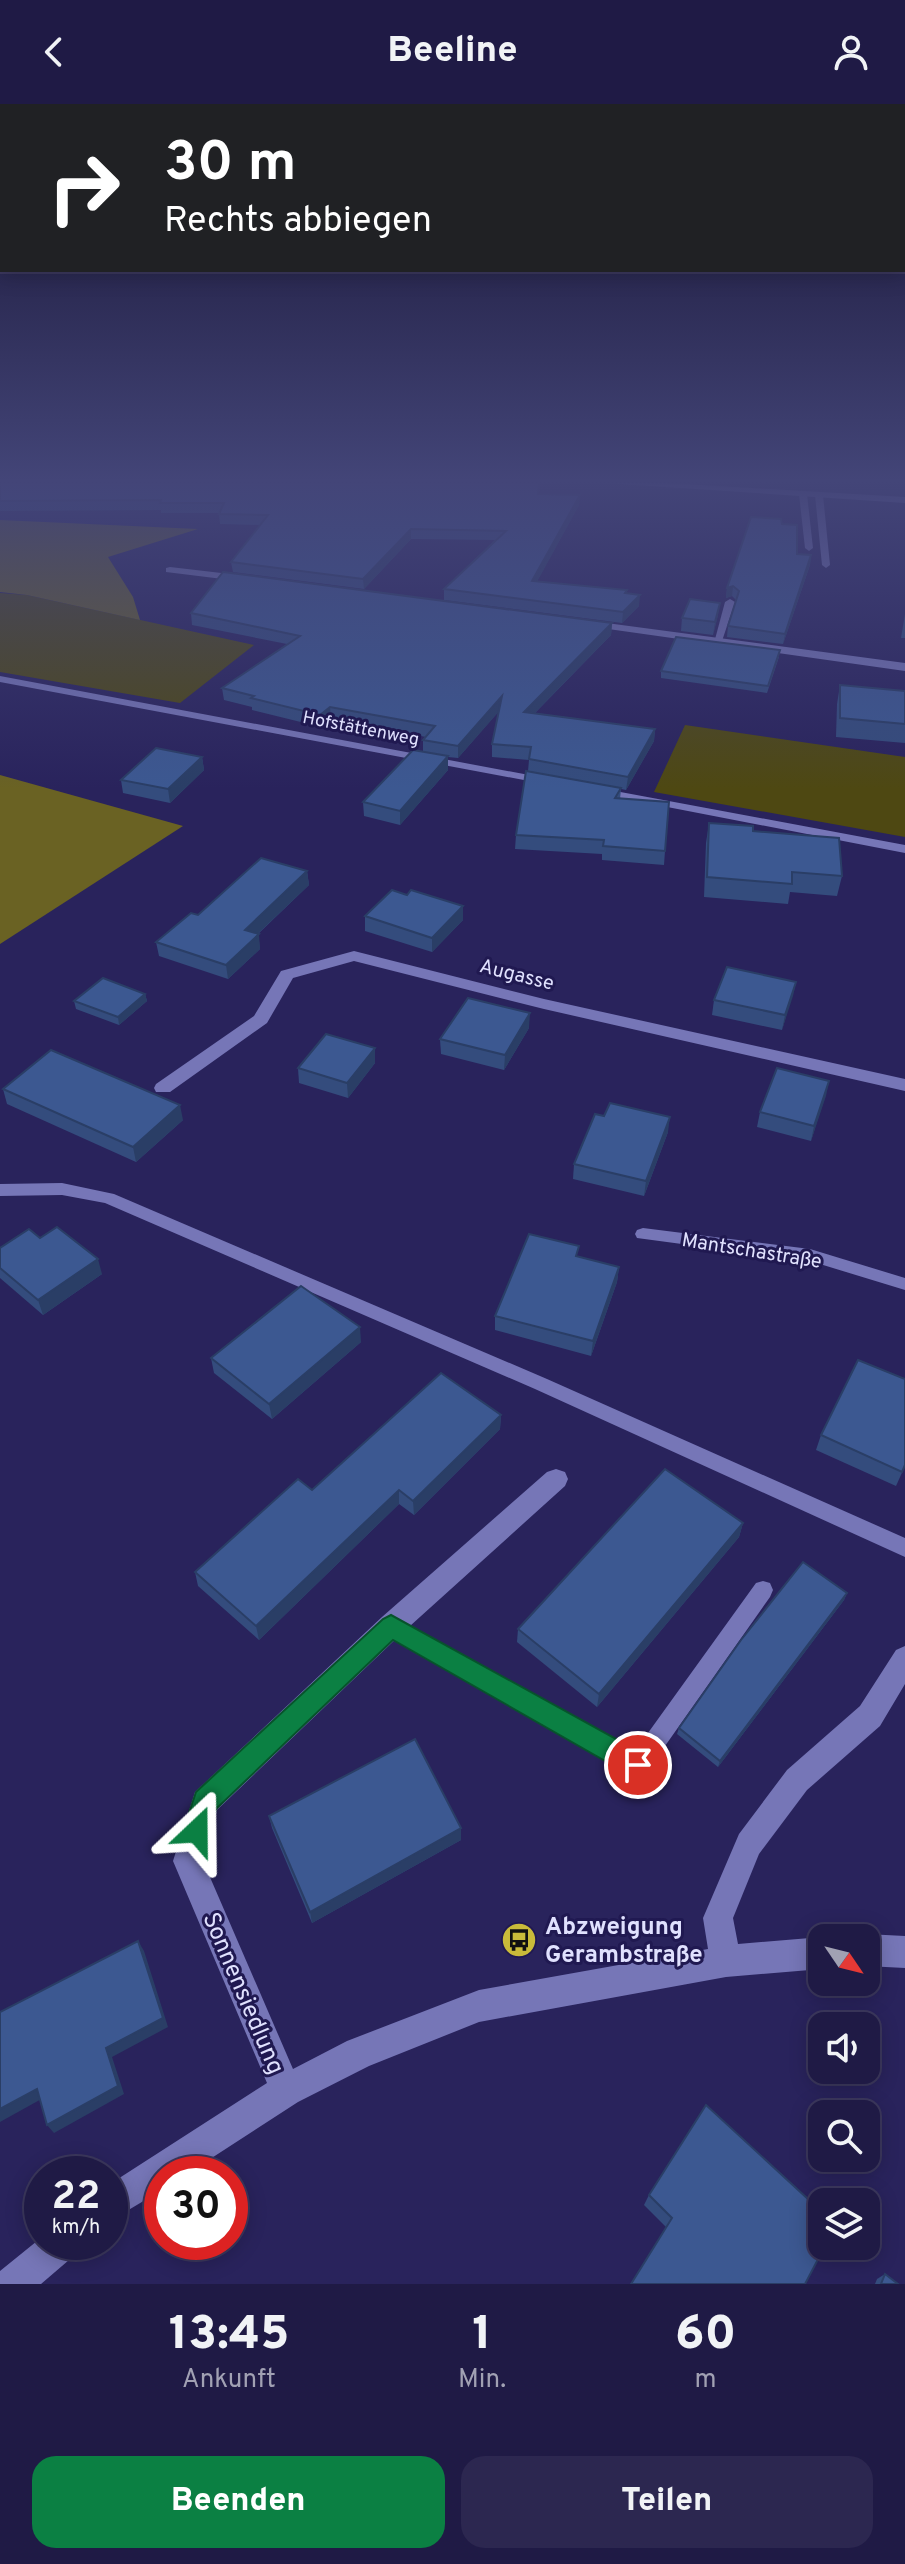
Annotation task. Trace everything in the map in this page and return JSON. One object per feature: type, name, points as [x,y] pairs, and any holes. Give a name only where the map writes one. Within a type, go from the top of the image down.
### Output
[{"type":"street","points":[[563,620],[905,667]]},
{"type":"street","name":"Augasse","points":[[163,1088],[261,1019],[287,975],[354,956],[544,1004],[905,1085]]},
{"type":"street","name":"Sonnensiedlung","points":[[286,2090],[188,1861],[205,1802],[391,1626],[556,1479]]},
{"type":"street","points":[[726,1961],[718,1918],[749,1844],[797,1780],[870,1716],[905,1659]]},
{"type":"street","points":[[880,1951],[905,1952]]},
{"type":"street","points":[[128,2192],[286,2090],[359,2053],[479,2006],[726,1961],[808,1954]]},
{"type":"street","points":[[13,2284],[42,2260]]},
{"type":"lane","points":[[717,641],[730,602]]},
{"type":"lane","name":"Hofstättenweg","points":[[0,679],[562,784]]},
{"type":"lane","points":[[593,790],[905,849]]},
{"type":"lane","points":[[0,1190],[62,1189],[108,1198],[514,1371],[905,1548]]},
{"type":"lane","name":"Mantschastraße","points":[[643,1234],[810,1255],[905,1284]]},
{"type":"lane","points":[[391,1626],[638,1765],[763,1590]]},
{"type":"shaded area","points":[[0,585],[125,585],[140,620],[27,595],[0,592]]},
{"type":"shaded area","points":[[0,593],[27,595],[254,645],[180,703],[0,672]]},
{"type":"shaded area","points":[[685,725],[905,757],[905,837],[654,792]]},
{"type":"shaded area","points":[[0,775],[183,826],[0,944]]},
{"type":"building","points":[[213,585],[320,585],[612,623],[524,712],[655,729],[628,777],[529,759],[531,747],[492,744],[502,696],[458,746],[423,740],[435,726],[330,707],[320,715],[251,698],[254,696],[222,688],[300,636],[191,613]]},
{"type":"building","points":[[449,585],[571,585],[627,590],[625,593],[640,595],[623,612],[444,589]]},
{"type":"building","points":[[728,585],[801,585],[785,634],[728,626],[739,591],[733,586],[727,588]]},
{"type":"building","points":[[690,599],[720,603],[715,622],[682,618]]},
{"type":"building","points":[[676,637],[780,650],[768,686],[661,671]]},
{"type":"building","points":[[840,685],[905,691],[905,724],[840,718]]},
{"type":"building","points":[[156,748],[202,757],[168,789],[121,780]]},
{"type":"building","points":[[413,750],[448,756],[400,811],[363,802]]},
{"type":"building","points":[[526,771],[621,788],[615,798],[669,802],[665,851],[603,846],[604,840],[516,835]]},
{"type":"building","points":[[709,823],[753,826],[753,831],[839,838],[842,876],[792,872],[792,884],[707,877]]},
{"type":"building","points":[[261,858],[307,871],[245,930],[259,934],[226,965],[156,942],[191,913],[198,915]]},
{"type":"building","points":[[392,890],[407,895],[411,890],[463,906],[432,938],[365,916]]},
{"type":"building","points":[[727,967],[796,982],[785,1015],[714,1000]]},
{"type":"building","points":[[103,978],[145,994],[118,1017],[74,1001]]},
{"type":"building","points":[[468,998],[530,1013],[505,1055],[440,1039]]},
{"type":"building","points":[[326,1034],[375,1048],[347,1083],[298,1068]]},
{"type":"building","points":[[51,1050],[180,1105],[133,1147],[3,1089]]},
{"type":"building","points":[[777,1068],[829,1081],[814,1126],[760,1112]]},
{"type":"building","points":[[610,1103],[670,1117],[646,1181],[574,1164],[595,1114],[604,1116]]},
{"type":"building","points":[[57,1227],[98,1259],[38,1300],[0,1268],[0,1248],[29,1229],[40,1238]]},
{"type":"building","points":[[529,1234],[579,1246],[576,1256],[619,1267],[593,1341],[495,1316]]},
{"type":"building","points":[[301,1286],[360,1327],[269,1404],[211,1358]]},
{"type":"building","points":[[858,1360],[905,1379],[905,1465],[902,1472],[821,1435]]},
{"type":"building","points":[[441,1373],[501,1415],[413,1501],[399,1490],[256,1626],[195,1572],[298,1479],[312,1490]]},
{"type":"building","points":[[665,1469],[743,1523],[599,1694],[518,1629]]},
{"type":"building","points":[[803,1562],[847,1593],[720,1761],[679,1728],[741,1640]]},
{"type":"building","points":[[415,1739],[461,1828],[310,1912],[269,1816]]},
{"type":"building","points":[[138,1941],[163,2018],[106,2048],[118,2086],[47,2125],[37,2089],[0,2109],[0,2012]]},
{"type":"building","points":[[706,2105],[808,2199],[808,2260],[818,2260],[805,2284],[631,2284],[672,2218],[649,2195]]},
{"type":"building","points":[[885,2274],[898,2284],[881,2284]]},
{"type":"place","name":"Abzweigung Gerambstraße","points":[[519,1940]]},
{"type":"route","points":[[197,1831],[205,1802],[391,1626],[638,1765]]}]
